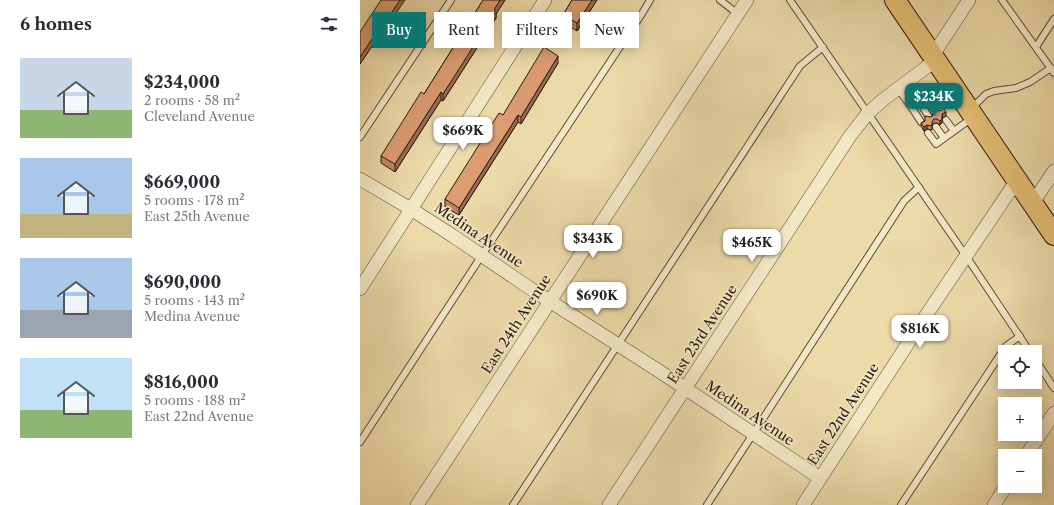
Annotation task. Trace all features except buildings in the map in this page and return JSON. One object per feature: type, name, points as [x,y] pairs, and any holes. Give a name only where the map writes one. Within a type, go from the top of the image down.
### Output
[{"type":"main road","points":[[895,0],[1054,235]]},
{"type":"street","points":[[360,289],[545,0]]},
{"type":"street","name":"East 24th Avenue","points":[[417,505],[747,0]]},
{"type":"street","name":"East 23rd Avenue","points":[[609,505],[850,136],[868,113],[935,57],[969,0]]},
{"type":"street","points":[[1032,202],[1054,171]]},
{"type":"street","name":"Medina Avenue","points":[[360,179],[411,209],[482,255],[820,478]]},
{"type":"street","name":"East 22nd Avenue","points":[[803,505],[1017,180]]},
{"type":"street","points":[[1031,449],[1054,413]]},
{"type":"street","points":[[994,505],[1002,493]]},
{"type":"lane","points":[[360,137],[451,0]]},
{"type":"lane","points":[[360,442],[650,0]]},
{"type":"lane","points":[[720,0],[738,14]]},
{"type":"lane","points":[[790,0],[1026,345]]},
{"type":"lane","points":[[928,133],[936,144],[954,131],[972,114],[986,94],[994,91],[1016,88],[1052,70],[1002,0]]},
{"type":"lane","points":[[1036,47],[1054,19]]},
{"type":"lane","points":[[513,505],[800,66],[823,47]]},
{"type":"lane","points":[[912,108],[950,81]]},
{"type":"lane","points":[[898,88],[921,122]]},
{"type":"lane","points":[[929,96],[939,110]]},
{"type":"lane","points":[[920,103],[929,117]]},
{"type":"lane","points":[[946,120],[954,131]]},
{"type":"lane","points":[[936,127],[944,138]]},
{"type":"lane","points":[[707,505],[904,202],[918,187]]},
{"type":"lane","points":[[901,505],[1006,346],[1020,336]]},
{"type":"lane","points":[[1042,370],[1054,388]]}]
